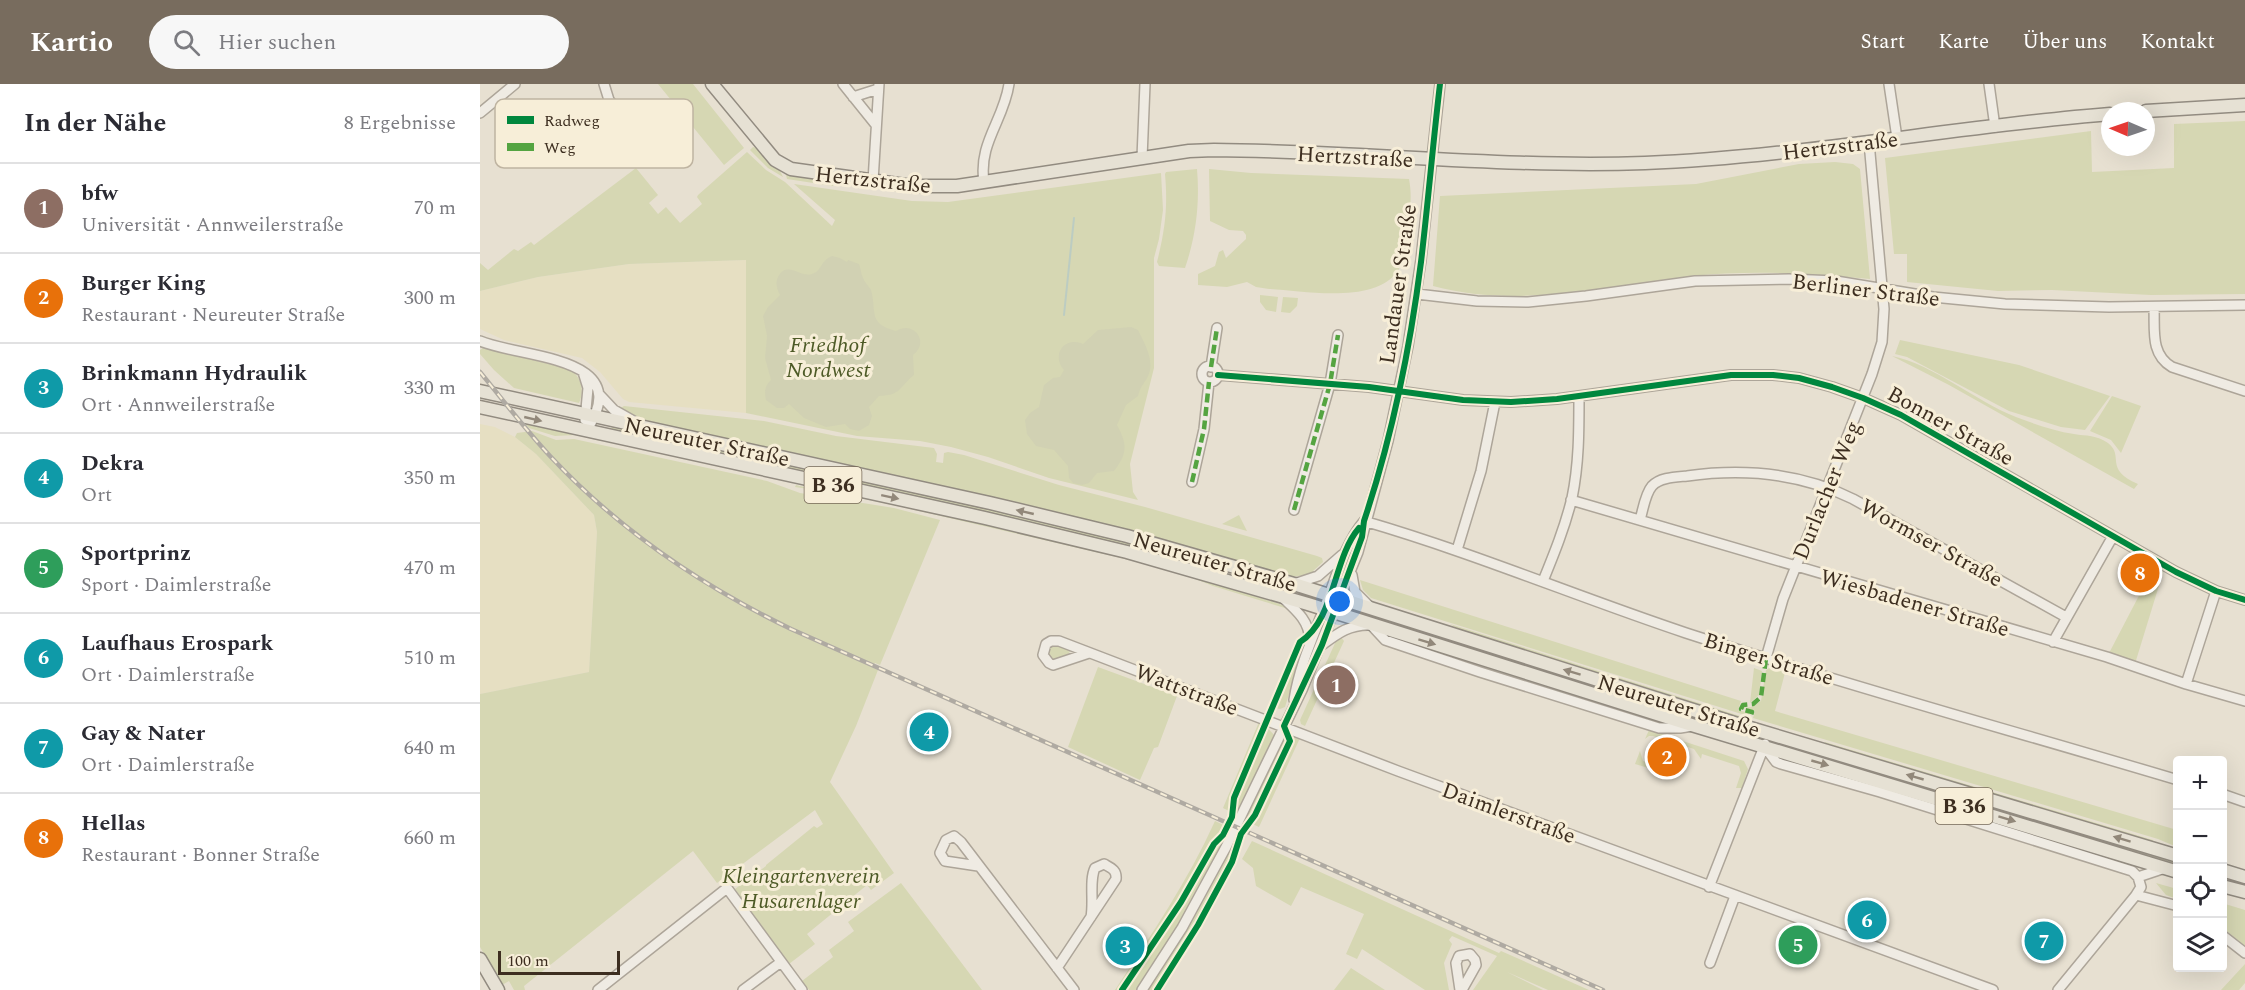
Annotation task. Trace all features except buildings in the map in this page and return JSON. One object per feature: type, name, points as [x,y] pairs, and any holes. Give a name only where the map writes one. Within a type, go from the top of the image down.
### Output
[{"type":"main road","name":"Hertzstraße","points":[[712,84],[763,147],[781,165],[801,172],[934,187],[1214,150],[1511,164],[1711,160],[2101,115]]},
{"type":"main road","points":[[2155,110],[2245,105]]},
{"type":"main road","name":"Neureuter Straße","points":[[480,391],[1116,533],[1294,584],[1768,733],[2173,854]]},
{"type":"main road","name":"Neureuter Straße","points":[[480,407],[1117,549],[1282,596],[1695,726],[2173,871]]},
{"type":"main road","points":[[2227,871],[2245,877]]},
{"type":"main road","points":[[2227,887],[2245,892]]},
{"type":"main road","points":[[480,959],[498,990]]},
{"type":"street","points":[[497,99],[516,84]]},
{"type":"street","points":[[604,84],[609,99]]},
{"type":"street","points":[[843,84],[876,125]]},
{"type":"street","points":[[984,182],[984,153],[1005,103],[1009,84]]},
{"type":"street","points":[[1142,158],[1145,84]]},
{"type":"street","name":"Landauer Straße","points":[[1335,597],[1353,566],[1399,391],[1417,294],[1440,84]]},
{"type":"street","points":[[1889,84],[1897,138]]},
{"type":"street","points":[[1989,84],[1995,127]]},
{"type":"street","points":[[853,97],[879,87],[873,181]]},
{"type":"street","points":[[480,112],[495,100]]},
{"type":"street","name":"Durlacher Weg","points":[[1766,658],[1778,614],[1863,398],[1882,342],[1883,288],[1869,142]]},
{"type":"street","name":"Berliner Straße","points":[[1417,294],[1477,301],[1528,302],[1695,281],[1760,279],[1836,281],[1933,297],[2005,304],[2154,307],[2245,305]]},
{"type":"street","points":[[2154,307],[2155,344],[2163,360],[2175,368],[2245,391]]},
{"type":"street","points":[[1211,367],[1217,328]]},
{"type":"street","points":[[1294,510],[1330,384],[1338,335]]},
{"type":"street","points":[[480,341],[567,363],[591,378],[599,394],[615,410],[647,428]]},
{"type":"street","points":[[1211,367],[1216,369],[1218,375],[1215,380],[1209,382],[1204,379],[1203,374],[1205,369],[1211,367]]},
{"type":"street","points":[[583,372],[587,381],[590,416],[586,431]]},
{"type":"street","name":"Bonner Straße","points":[[1218,375],[1330,384],[1399,391],[1439,398],[1495,402],[1538,401],[1731,375],[1765,374],[1807,380],[1863,398],[1909,420],[2183,576],[2216,591],[2245,600]]},
{"type":"street","points":[[1192,482],[1204,429],[1209,382]]},
{"type":"street","points":[[590,416],[599,410],[599,394]]},
{"type":"street","points":[[1543,581],[1571,501],[1578,455],[1579,396]]},
{"type":"street","points":[[1457,550],[1481,471],[1495,402]]},
{"type":"street","name":"Wormser Straße","points":[[1640,520],[1650,489],[1655,483],[1666,479],[1718,472],[1757,473],[1801,479],[1827,487],[1863,504],[2066,617]]},
{"type":"street","name":"Wiesbadener Straße","points":[[1571,501],[2107,657],[2245,701]]},
{"type":"street","name":"Landauer Straße","points":[[1335,597],[1346,551],[1354,534],[1365,521]]},
{"type":"street","name":"Binger Straße","points":[[1365,521],[1457,550],[1616,609],[1766,658],[2173,779]]},
{"type":"street","points":[[2053,642],[2113,536]]},
{"type":"street","points":[[1294,584],[1318,576],[1346,551]]},
{"type":"street","points":[[1353,566],[1353,586],[1358,596],[1371,608]]},
{"type":"street","points":[[2186,684],[2216,591]]},
{"type":"street","points":[[1282,596],[1303,617],[1308,628],[1310,643]]},
{"type":"street","points":[[1292,708],[1310,643],[1335,597]]},
{"type":"street","points":[[1142,990],[1182,928],[1221,855],[1322,645],[1329,611]]},
{"type":"street","points":[[1322,645],[1344,629],[1371,625]]},
{"type":"street","name":"Neureuter Straße","points":[[1371,625],[1385,640],[1659,728],[1695,726]]},
{"type":"street","name":"Wattstraße","points":[[1089,652],[1284,726]]},
{"type":"street","name":"Daimlerstraße","points":[[1284,726],[1710,887],[1993,990]]},
{"type":"street","points":[[1710,887],[1768,733]]},
{"type":"street","name":"Neureuter Straße","points":[[1764,746],[1776,762],[2124,867],[2138,878]]},
{"type":"street","points":[[2227,795],[2245,802]]},
{"type":"street","points":[[1057,968],[1091,917],[1116,879],[1113,869],[1104,864],[1095,868],[1092,876],[1094,895],[1091,917]]},
{"type":"street","points":[[978,866],[1074,990]]},
{"type":"street","points":[[2058,990],[2136,895],[2141,887],[2138,878],[2164,868]]},
{"type":"street","points":[[598,990],[727,888],[802,990]]},
{"type":"street","points":[[2136,895],[2173,905]]},
{"type":"street","points":[[1710,963],[1735,896]]},
{"type":"street","points":[[2227,938],[2245,953]]},
{"type":"street","points":[[743,990],[781,962]]},
{"type":"shaded area","points":[[747,260],[746,413],[629,402],[623,399],[600,372],[582,358],[504,340],[480,329],[480,291],[538,277],[629,264]]},
{"type":"shaded area","points":[[480,424],[495,427],[515,437],[536,454],[594,515],[597,532],[589,672],[480,694]]},
{"type":"green space","points":[[658,84],[693,84],[744,148],[724,165],[693,127],[693,99],[670,99]]},
{"type":"green space","points":[[2245,121],[2245,294],[2151,295],[2052,290],[1998,291],[1907,282],[1907,254],[1894,254],[1885,158],[2091,131],[2092,172],[2174,168],[2174,124]]},
{"type":"green space","points":[[753,147],[771,158],[783,177],[768,168],[750,150]]},
{"type":"green space","points":[[747,152],[766,170],[785,182],[832,226],[835,220],[794,184],[912,201],[948,202],[1161,173],[1163,210],[1154,258],[1154,368],[1130,464],[1133,492],[1138,500],[1049,478],[951,447],[920,441],[857,436],[746,413],[746,260],[629,264],[538,277],[480,291],[480,263],[488,270],[514,249],[518,251],[531,242],[534,245],[636,168],[658,195],[649,203],[658,214],[666,207],[680,223],[702,204],[698,195]]},
{"type":"green space","points":[[1835,162],[1853,164],[1860,169],[1870,279],[1781,273],[1714,274],[1530,296],[1465,293],[1433,286],[1440,196],[1696,184],[1799,164]]},
{"type":"green space","points":[[1197,169],[1196,219],[1185,268],[1159,266],[1157,262],[1166,208],[1165,174],[1166,172]]},
{"type":"green space","points":[[1209,169],[1251,173],[1409,179],[1410,206],[1399,269],[1389,280],[1375,288],[1358,292],[1320,293],[1269,289],[1256,287],[1247,282],[1227,287],[1198,285],[1198,274],[1215,266],[1219,252],[1223,250],[1226,258],[1246,239],[1243,231],[1229,230],[1210,221]]},
{"type":"green space","points":[[785,171],[804,178],[834,181],[833,186],[787,179]]},
{"type":"green space","name":"Friedhof Nordwest","points":[[832,256],[859,264],[863,278],[871,290],[875,315],[881,324],[896,331],[909,328],[918,334],[920,339],[918,350],[913,355],[914,375],[896,392],[879,396],[869,407],[872,416],[869,425],[859,431],[850,429],[845,424],[826,427],[804,418],[789,404],[784,408],[777,408],[765,397],[766,387],[771,380],[765,358],[767,336],[763,316],[780,295],[777,286],[778,277],[785,270],[812,274]]},
{"type":"green space","points":[[1260,295],[1278,297],[1276,312],[1266,310],[1260,302]]},
{"type":"green space","points":[[1283,297],[1298,298],[1297,306],[1290,313],[1281,312]]},
{"type":"green space","points":[[1131,327],[1138,330],[1144,342],[1149,354],[1150,367],[1138,396],[1126,405],[1117,425],[1123,438],[1124,454],[1114,471],[1097,473],[1089,483],[1082,485],[1073,483],[1069,478],[1068,466],[1054,450],[1036,446],[1027,434],[1025,420],[1039,407],[1044,385],[1053,378],[1060,377],[1064,370],[1060,364],[1059,353],[1065,345],[1076,342],[1083,344],[1098,330]]},
{"type":"green space","points":[[1900,340],[2019,365],[2110,396],[2085,430],[2061,427],[2009,411],[1907,357],[1895,354]]},
{"type":"green space","points":[[483,348],[570,369],[581,384],[582,393],[579,403],[514,388],[480,354]]},
{"type":"green space","points":[[1892,356],[1924,367],[2016,417],[2052,429],[2104,440],[2113,448],[2121,473],[2138,484],[2134,489],[1949,385]]},
{"type":"green space","points":[[2112,396],[2141,406],[2121,453],[2111,440],[2090,431]]},
{"type":"green space","points":[[624,406],[764,421],[836,436],[934,448],[937,454],[936,462],[943,463],[944,453],[948,452],[964,455],[1059,485],[1317,556],[1322,558],[1323,562],[1313,571],[1315,574],[1290,577],[668,429],[619,409]]},
{"type":"green space","points":[[522,421],[604,439],[601,441],[575,435],[555,436],[529,428]]},
{"type":"green space","points":[[612,426],[1082,529],[1310,594],[1310,597],[1222,570],[1190,565],[611,431]]},
{"type":"green space","points":[[532,431],[556,440],[574,439],[767,481],[800,493],[894,508],[940,520],[880,665],[875,663],[872,667],[878,670],[856,726],[830,782],[894,873],[871,890],[867,885],[807,934],[815,944],[789,964],[735,889],[814,826],[817,828],[823,824],[815,810],[717,883],[693,851],[524,986],[525,990],[514,990],[509,981],[502,985],[480,947],[480,694],[589,672],[597,532],[594,515],[536,454],[515,437],[517,433]]},
{"type":"green space","points":[[796,485],[820,491],[795,487]]},
{"type":"green space","points":[[822,491],[844,492],[1113,552],[1187,573],[1277,603],[1288,607],[1296,617],[1285,608],[1134,561],[902,507]]},
{"type":"green space","points":[[1239,515],[1247,531],[1222,524]]},
{"type":"green space","points":[[2157,561],[2165,566],[2134,667],[2107,657]]},
{"type":"green space","points":[[1360,580],[1741,701],[1738,710],[1749,713],[1748,716],[1371,598],[1363,590]]},
{"type":"green space","points":[[1352,610],[1743,729],[1742,734],[1351,613]]},
{"type":"green space","points":[[1450,624],[1743,717],[1742,720],[1463,632]]},
{"type":"green space","points":[[1391,636],[1675,723],[1652,721],[1461,662],[1459,659],[1390,638]]},
{"type":"green space","points":[[1341,637],[1344,641],[1305,726],[1300,720],[1336,641]]},
{"type":"green space","points":[[1306,640],[1285,707],[1275,708],[1301,643]]},
{"type":"green space","points":[[1057,645],[1070,651],[1068,655],[1058,660],[1050,658],[1048,651],[1051,646]]},
{"type":"green space","points":[[1773,666],[1786,669],[1775,711],[2173,829],[2173,845],[1753,718],[1755,711],[1744,708],[1761,701],[1766,670]]},
{"type":"green space","points":[[1098,667],[1177,696],[1158,747],[1154,748],[1140,780],[1068,747]]},
{"type":"green space","points":[[1754,668],[1762,671],[1759,695],[1750,703]]},
{"type":"green space","points":[[1259,722],[1274,735],[1237,815],[1223,808]]},
{"type":"green space","points":[[1649,730],[1744,761],[1748,769],[1742,788],[1736,788],[1741,773],[1739,766],[1702,754],[1701,759],[1694,749],[1653,736],[1645,739]]},
{"type":"green space","points":[[1291,735],[1300,738],[1259,827],[1244,820],[1282,739]]},
{"type":"green space","points":[[1825,742],[2153,840],[2152,843],[1824,745]]},
{"type":"green space","points":[[1778,745],[2173,859],[2173,864]]},
{"type":"green space","points":[[1640,751],[1643,761],[1664,768],[1662,772],[1635,764]]},
{"type":"green space","points":[[1215,821],[1230,828],[1176,931],[1136,990],[1115,990],[1181,886]]},
{"type":"green space","points":[[1239,830],[1241,831],[1230,857],[1232,861],[1196,925],[1156,990],[1146,990]]},
{"type":"green space","points":[[1252,841],[1499,953],[1501,951],[1589,990],[1548,990],[1507,972],[1543,990],[1473,990],[1497,956],[1452,936],[1449,940],[1452,944],[1444,963],[1449,990],[1425,990],[1362,949],[1357,959],[1346,954],[1364,914],[1301,887],[1291,906],[1256,886],[1253,868],[1242,859]]},
{"type":"green space","name":"Kleingartenverein Husarenlager","points":[[901,883],[982,990],[809,990],[802,981],[833,957],[829,950],[854,931],[848,922]]},
{"type":"green space","points":[[2156,883],[2173,888],[2173,898],[2166,895]]},
{"type":"green space","points":[[2227,905],[2245,910],[2245,946],[2227,931]]},
{"type":"green space","points":[[2245,964],[2245,983],[2239,990],[2221,990]]},
{"type":"green space","points":[[1351,968],[1385,990],[1334,990]]},
{"type":"waterway","points":[[1064,315],[1074,218]]},
{"type":"railway","points":[[480,372],[550,456],[604,508],[662,554],[757,612],[1603,990]]},
{"type":"marked path","points":[[1211,367],[1217,328]]},
{"type":"marked path","points":[[1294,510],[1330,384],[1338,335]]},
{"type":"marked path","points":[[1192,482],[1204,429],[1209,382]]},
{"type":"marked path","points":[[1747,727],[1752,712],[1741,709],[1743,705],[1753,704],[1761,697],[1766,658]]},
{"type":"cycle path","points":[[1157,990],[1198,925],[1232,862],[1241,834],[1255,815],[1290,741],[1284,726],[1322,645],[1362,537],[1364,521],[1399,393],[1411,327],[1421,262],[1440,84]]},
{"type":"cycle path","points":[[1218,375],[1369,387],[1463,400],[1511,402],[1557,399],[1731,375],[1773,375],[1799,378],[1863,398],[1901,415],[2176,572],[2216,591],[2245,600]]},
{"type":"cycle path","points":[[1122,990],[1181,902],[1214,844],[1223,835],[1232,817],[1234,798],[1300,642],[1312,632],[1320,619],[1344,555],[1359,528]]},
{"type":"place","name":"Hellas","points":[[2140,573]]},
{"type":"place","name":"bfw","points":[[1336,685]]},
{"type":"place","name":"Dekra","points":[[929,732]]},
{"type":"place","name":"Burger King","points":[[1667,757]]},
{"type":"place","name":"Laufhaus Erospark","points":[[1867,920]]},
{"type":"place","name":"Gay & Nater","points":[[2044,941]]},
{"type":"place","name":"Sportprinz","points":[[1798,945]]},
{"type":"place","name":"Brinkmann Hydraulik","points":[[1125,946]]}]
